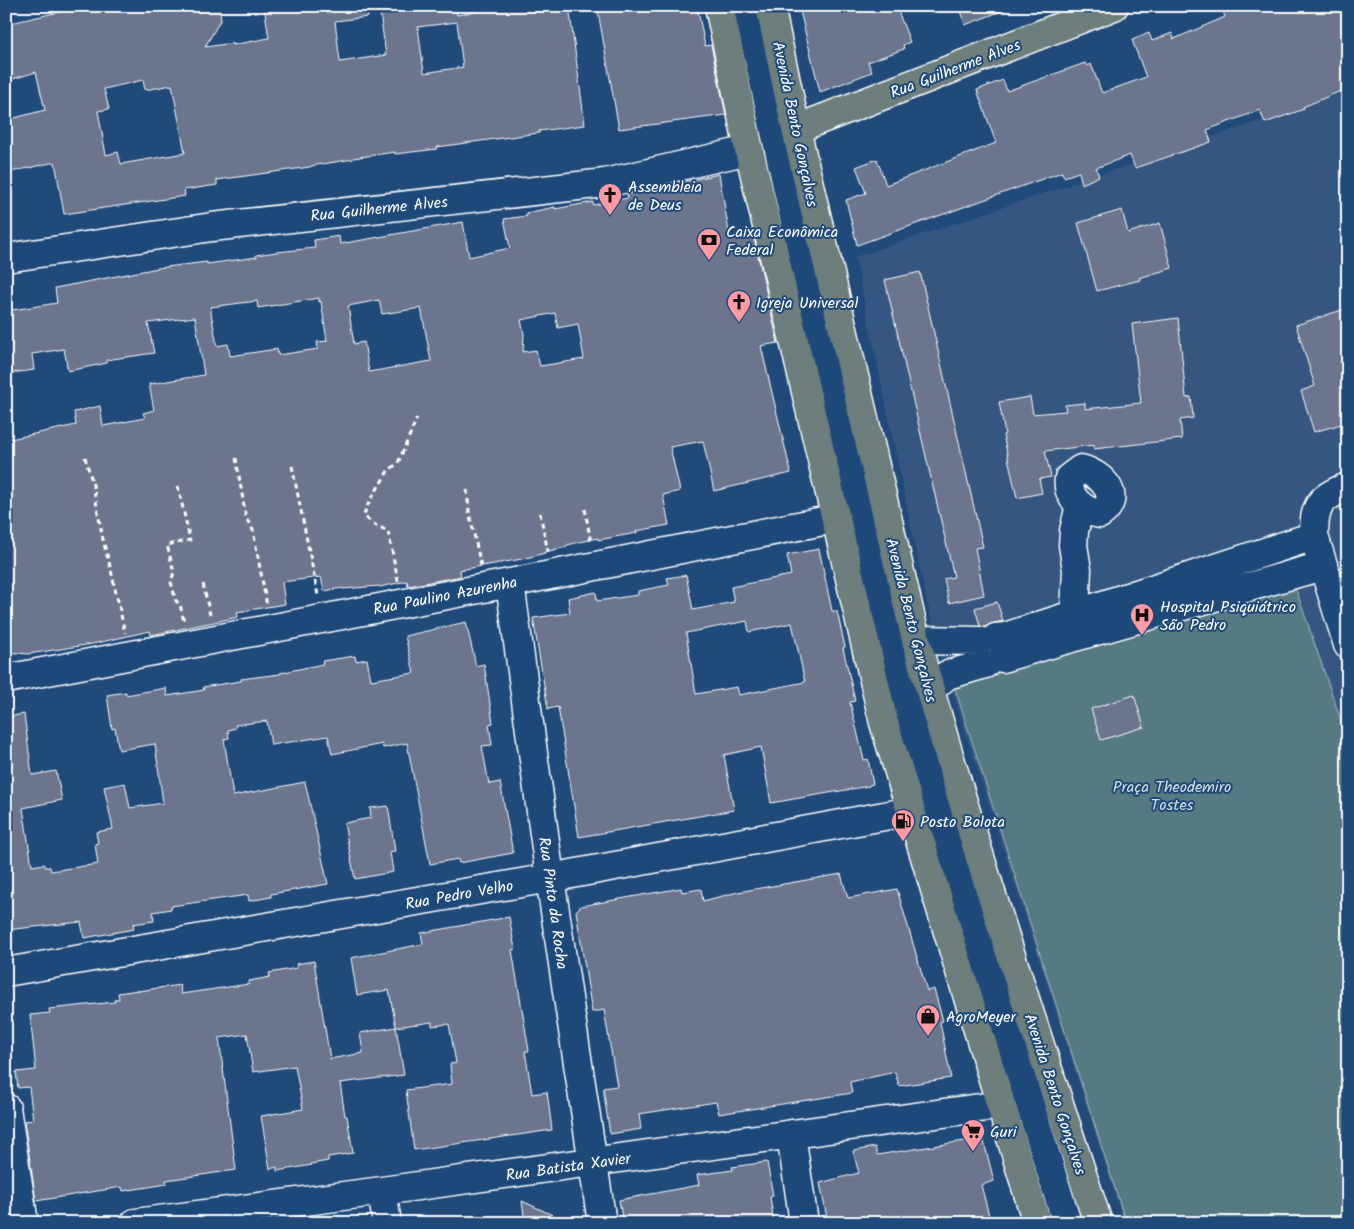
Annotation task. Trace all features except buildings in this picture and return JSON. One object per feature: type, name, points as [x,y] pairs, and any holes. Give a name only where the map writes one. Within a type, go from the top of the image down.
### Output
[{"type":"main road","name":"Avenida Bento Gonçalves","points":[[719,6],[749,150],[860,514],[916,640],[1008,944],[1098,1223]]},
{"type":"main road","name":"Avenida Bento Gonçalves","points":[[770,6],[796,129],[860,514],[884,723],[1036,1223]]},
{"type":"main road","name":"Rua Guilherme Alves","points":[[796,129],[1114,6]]},
{"type":"street","points":[[746,6],[860,514],[909,717],[1068,1223]]},
{"type":"street","name":"Rua Guilherme Alves","points":[[6,258],[212,227],[605,183],[749,150]]},
{"type":"street","points":[[1348,487],[1331,493],[1318,506],[1314,521],[1314,536],[1322,566],[1348,645]]},
{"type":"street","points":[[1074,625],[1077,570],[1073,545],[1080,505]]},
{"type":"street","points":[[860,514],[909,717]]},
{"type":"street","name":"Rua Paulino Azurenha","points":[[6,679],[860,514]]},
{"type":"street","points":[[930,690],[947,675],[996,649],[1074,625],[1314,536]]},
{"type":"street","points":[[1074,625],[1322,566]]},
{"type":"street","name":"Rua Pinto da Rocha","points":[[498,585],[550,878],[602,1223]]},
{"type":"street","points":[[916,640],[996,649]]},
{"type":"street","name":"Rua Pedro Velho","points":[[6,972],[550,878],[911,811]]},
{"type":"street","name":"Rua Batista Xavier","points":[[135,1223],[1001,1106]]},
{"type":"street","points":[[6,1108],[24,1223]]},
{"type":"street","points":[[791,1134],[804,1223]]},
{"type":"street","points":[[382,1191],[386,1223]]},
{"type":"path","points":[[403,603],[388,531],[375,525],[364,516],[366,508],[388,471],[398,464],[417,418]]},
{"type":"path","points":[[85,457],[93,485],[103,540],[130,655]]},
{"type":"path","points":[[236,458],[246,518],[253,530],[260,564],[271,629]]},
{"type":"path","points":[[292,466],[323,619]]},
{"type":"path","points":[[178,486],[190,540],[166,545],[174,572],[171,582],[176,601],[180,604],[202,642]]},
{"type":"path","points":[[467,490],[469,511],[498,585]]},
{"type":"path","points":[[585,510],[596,566]]},
{"type":"path","points":[[540,513],[543,519],[551,575]]},
{"type":"path","points":[[202,642],[204,584]]},
{"type":"shaded area","name":"Hospital Psiquiátrico São Pedro","points":[[1348,91],[1348,1223],[1124,1223],[947,675],[926,598],[855,257]]},
{"type":"green space","name":"Praça Theodemiro Tostes","points":[[1292,578],[1348,741],[1348,1223],[1126,1223],[951,676]]},
{"type":"place","name":"Assembleia de Deus","points":[[610,216]]},
{"type":"place","name":"Caixa Econômica Federal","points":[[709,261]]},
{"type":"place","name":"Igreja Universal","points":[[739,323]]},
{"type":"place","name":"Hospital Psiquiátrico São Pedro","points":[[1142,636]]},
{"type":"place","name":"Posto Bolota","points":[[903,842]]},
{"type":"place","name":"AgroMeyer","points":[[928,1037]]},
{"type":"place","name":"Guri","points":[[973,1152]]}]
